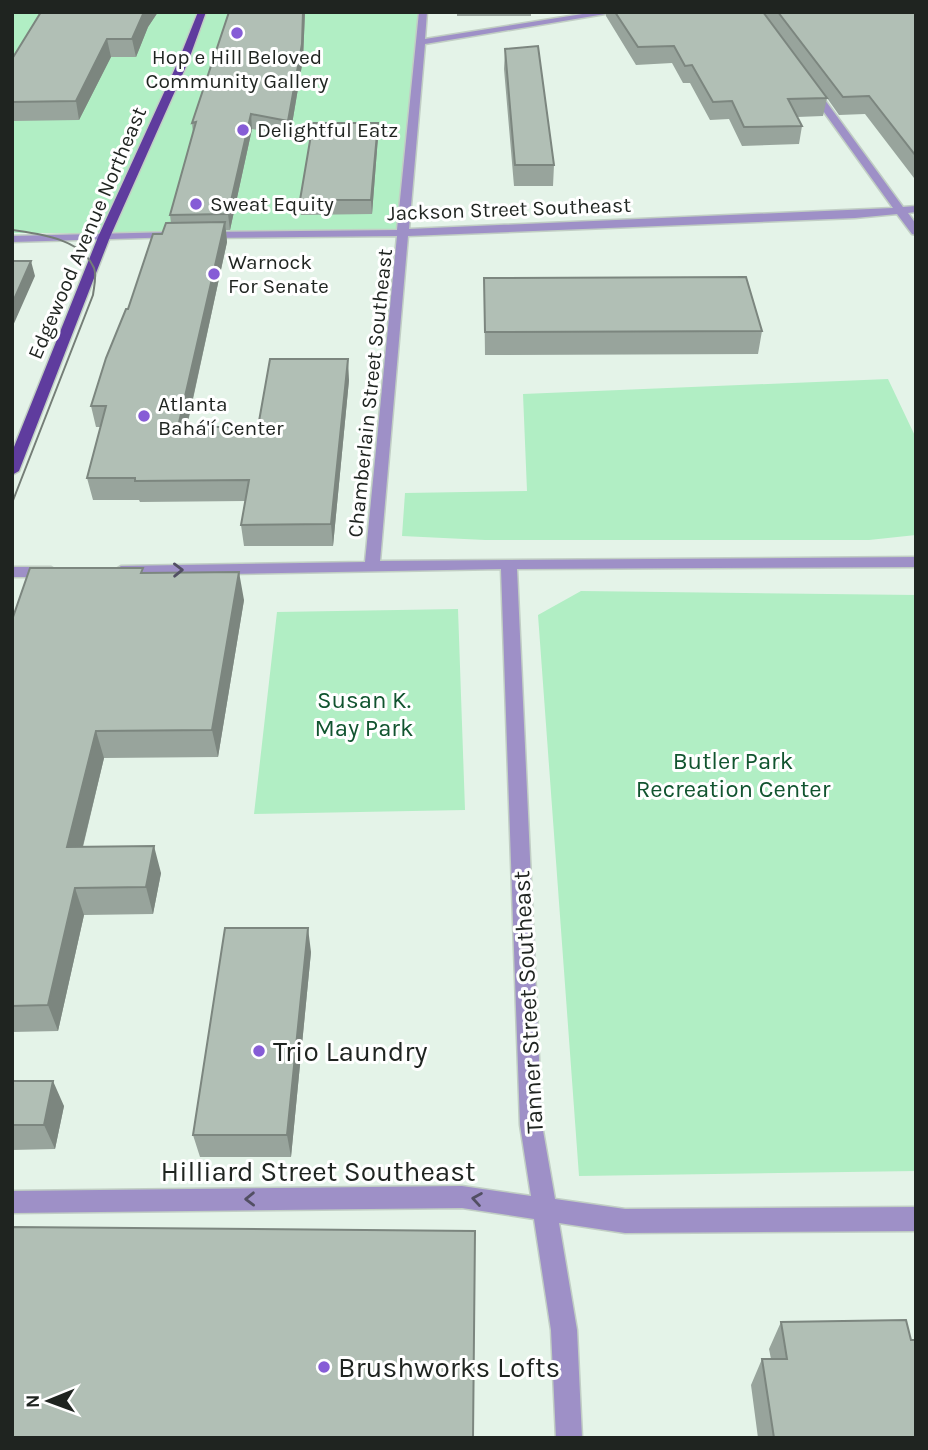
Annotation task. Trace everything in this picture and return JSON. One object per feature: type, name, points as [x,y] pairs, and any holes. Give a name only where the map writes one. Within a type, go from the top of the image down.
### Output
[{"type":"main road","name":"Edgewood Avenue Northeast","points":[[12,471],[104,237],[183,62],[202,12]]},
{"type":"street","name":"Chamberlain Street Southeast","points":[[372,567],[424,12]]},
{"type":"street","points":[[422,42],[613,12]]},
{"type":"street","points":[[803,77],[916,232]]},
{"type":"street","name":"Jackson Street Southeast","points":[[12,239],[405,233],[916,209]]},
{"type":"street","points":[[106,571],[509,564],[916,562]]},
{"type":"street","name":"Tanner Street Southeast","points":[[509,564],[531,1125],[564,1330],[569,1438]]},
{"type":"street","points":[[12,572],[64,572]]},
{"type":"street","name":"Hilliard Street Southeast","points":[[12,1202],[462,1197],[625,1221],[916,1219]]},
{"type":"green space","points":[[12,12],[421,12],[405,233],[12,233]]},
{"type":"green space","points":[[888,379],[916,438],[916,535],[869,540],[485,540],[402,536],[405,493],[527,491],[523,394]]},
{"type":"green space","name":"Butler Park Recreation Center","points":[[581,591],[916,595],[916,1171],[579,1176],[538,615]]},
{"type":"green space","name":"Susan K. May Park","points":[[458,609],[465,810],[254,814],[277,612]]},
{"type":"building","points":[[41,12],[144,12],[132,39],[107,39],[76,101],[12,102],[12,59]]},
{"type":"building","points":[[229,12],[303,12],[302,44],[288,121],[251,114],[228,214],[170,215],[196,122],[192,123]]},
{"type":"building","points":[[615,12],[763,12],[827,98],[788,99],[802,126],[744,127],[732,101],[713,102],[692,65],[685,66],[674,46],[638,47]]},
{"type":"building","points":[[778,12],[916,12],[916,156],[869,96],[843,97]]},
{"type":"building","points":[[538,46],[554,165],[515,165],[505,49]]},
{"type":"building","points":[[313,123],[378,123],[371,200],[300,200]]},
{"type":"building","points":[[225,222],[178,427],[258,427],[270,359],[348,359],[331,524],[241,525],[249,480],[135,481],[135,478],[87,478],[106,406],[91,406],[106,358],[128,309],[153,234],[162,234],[166,223]]},
{"type":"building","points":[[12,261],[31,261],[12,304]]},
{"type":"building","points":[[746,277],[762,331],[485,332],[484,278]]},
{"type":"building","points":[[30,568],[143,568],[141,573],[239,572],[212,730],[96,731],[67,847],[154,846],[146,887],[75,888],[48,1005],[12,1006],[12,620]]},
{"type":"building","name":"Trio Laundry","points":[[225,928],[308,928],[287,1135],[193,1135]]},
{"type":"building","points":[[12,1081],[53,1081],[44,1125],[12,1125]]},
{"type":"building","points":[[12,1227],[475,1231],[473,1438],[12,1438]]},
{"type":"building","points":[[906,1320],[911,1340],[916,1340],[916,1438],[774,1438],[762,1359],[787,1359],[781,1322]]},
{"type":"tram line","points":[[12,230],[58,239],[80,250],[94,268],[95,278],[93,295],[12,503]]},
{"type":"place","name":"Hop e Hill Beloved Community Gallery","points":[[237,33]]},
{"type":"place","name":"Delightful Eatz","points":[[243,130]]},
{"type":"place","name":"Sweat Equity","points":[[196,204]]},
{"type":"place","name":"Warnock For Senate","points":[[214,274]]},
{"type":"place","name":"Atlanta Bahá'í Center","points":[[144,416]]},
{"type":"place","name":"Trio Laundry","points":[[259,1051]]},
{"type":"place","name":"Brushworks Lofts","points":[[324,1367]]}]
